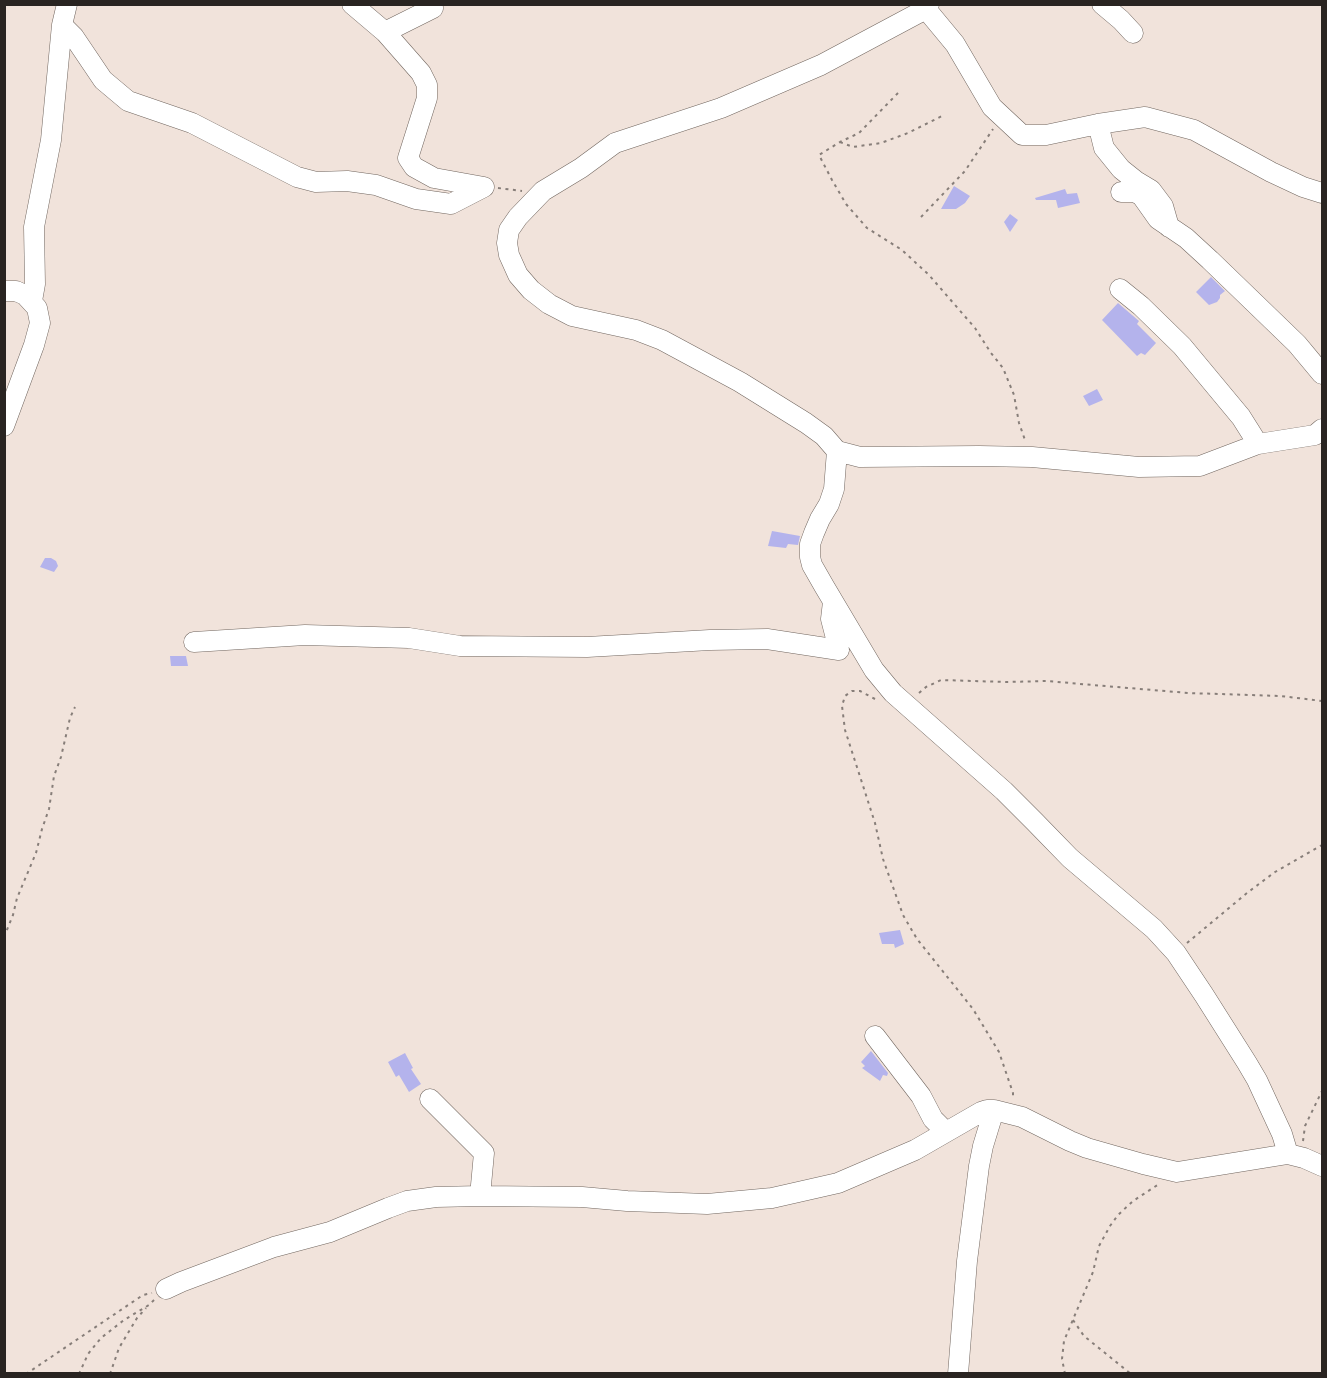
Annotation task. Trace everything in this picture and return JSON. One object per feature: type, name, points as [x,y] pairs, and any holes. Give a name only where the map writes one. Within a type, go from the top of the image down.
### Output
[{"type":"street","points":[[32,302],[35,284],[34,227],[51,140],[62,25],[67,4]]},
{"type":"street","points":[[352,4],[385,32],[421,73],[427,85],[427,98],[408,158],[414,167],[434,178],[484,188]]},
{"type":"street","points":[[1102,4],[1133,33]]},
{"type":"street","points":[[1323,194],[1271,172],[1194,130],[1145,117],[1046,135],[1022,135],[992,107],[955,44],[927,7],[821,65],[722,108],[615,143],[582,168],[543,191],[518,217],[509,230],[507,243],[509,255],[518,275],[531,290],[549,304],[572,316],[636,330],[662,340],[740,382],[806,423],[824,436],[837,451],[860,457],[1032,457],[1139,467],[1200,466],[1258,444],[1315,435],[1323,429]]},
{"type":"street","points":[[385,32],[434,8]]},
{"type":"street","points":[[62,25],[74,37],[103,80],[128,101],[192,123],[297,177],[316,182],[347,181],[376,185],[416,199],[451,204],[484,188]]},
{"type":"street","points":[[1098,124],[1104,148],[1121,169],[1151,190],[1163,207],[1169,227]]},
{"type":"street","points":[[1121,192],[1137,192],[1156,217],[1186,238],[1210,260],[1297,344],[1323,374]]},
{"type":"street","points":[[1120,289],[1164,327],[1182,346],[1240,417],[1258,444]]},
{"type":"street","points":[[4,291],[16,291],[25,295],[37,308],[39,323],[34,345],[4,426]]},
{"type":"street","points":[[837,451],[834,489],[814,533],[810,551],[812,565],[874,670],[893,693],[1004,791],[1070,858],[1154,929],[1176,953],[1247,1063],[1296,1156]]},
{"type":"street","points":[[194,642],[304,635],[409,638],[460,646],[587,647],[767,639],[839,650],[831,619],[833,601]]},
{"type":"street","points":[[876,1036],[921,1096],[933,1119],[946,1132]]},
{"type":"street","points":[[430,1099],[484,1154],[480,1196]]},
{"type":"street","points":[[166,1288],[274,1247],[330,1232],[407,1201],[436,1197],[582,1197],[707,1204],[772,1198],[838,1183],[915,1150],[981,1112],[1003,1112],[1029,1121],[1087,1148],[1177,1172],[1296,1156],[1323,1166]]},
{"type":"street","points":[[958,1374],[967,1261],[983,1146],[1003,1112]]},
{"type":"path","points":[[898,93],[859,133],[819,155],[846,204],[867,228],[902,250],[929,275],[975,328],[1003,368],[1014,395],[1019,423],[1032,457]]},
{"type":"path","points":[[840,142],[853,147],[881,143],[908,133],[944,115]]},
{"type":"path","points":[[921,217],[965,171],[1002,116]]},
{"type":"path","points":[[484,188],[543,191]]},
{"type":"path","points":[[1003,1112],[1013,1093],[999,1052],[974,1009],[917,939],[903,915],[883,859],[875,823],[844,730],[842,706],[845,696],[852,691],[860,691],[876,699],[906,704],[926,687],[941,680],[968,680],[1101,684],[1188,693],[1281,696],[1323,701]]},
{"type":"path","points":[[4,937],[36,853],[49,809],[54,776],[75,707]]},
{"type":"path","points":[[1176,953],[1256,886],[1283,867],[1323,845]]},
{"type":"path","points":[[1296,1156],[1302,1143],[1305,1126],[1323,1091]]},
{"type":"path","points":[[1065,1374],[1062,1359],[1064,1341],[1093,1272],[1099,1246],[1110,1226],[1133,1201],[1177,1172]]},
{"type":"path","points":[[110,1374],[119,1348],[137,1318],[166,1288]]},
{"type":"path","points":[[26,1374],[143,1295],[166,1288]]},
{"type":"path","points":[[79,1374],[88,1354],[101,1338],[124,1320],[149,1305]]},
{"type":"path","points":[[1073,1320],[1084,1336],[1131,1374]]},
{"type":"building","points":[[954,186],[970,196],[956,209],[941,209]]},
{"type":"building","points":[[1065,189],[1067,194],[1077,193],[1080,203],[1058,208],[1056,200],[1036,200],[1035,198]]},
{"type":"building","points":[[1010,214],[1018,220],[1010,232],[1004,222]]},
{"type":"building","points":[[1211,277],[1225,291],[1217,302],[1209,305],[1196,292]]},
{"type":"building","points":[[1118,303],[1139,321],[1137,324],[1156,343],[1145,355],[1141,353],[1137,356],[1102,320]]},
{"type":"building","points":[[1097,389],[1103,400],[1089,406],[1083,396]]},
{"type":"building","points":[[772,531],[800,536],[798,545],[788,544],[786,548],[768,546]]},
{"type":"building","points":[[45,558],[56,561],[58,566],[54,572],[40,567]]},
{"type":"building","points":[[170,656],[186,656],[188,666],[171,666]]},
{"type":"building","points":[[900,930],[904,944],[895,948],[894,944],[882,944],[879,933]]},
{"type":"building","points":[[871,1051],[888,1073],[887,1076],[883,1075],[880,1081],[862,1068],[865,1066],[861,1062]]},
{"type":"building","points":[[405,1053],[413,1068],[411,1069],[421,1084],[409,1092],[399,1075],[396,1077],[388,1062]]}]
